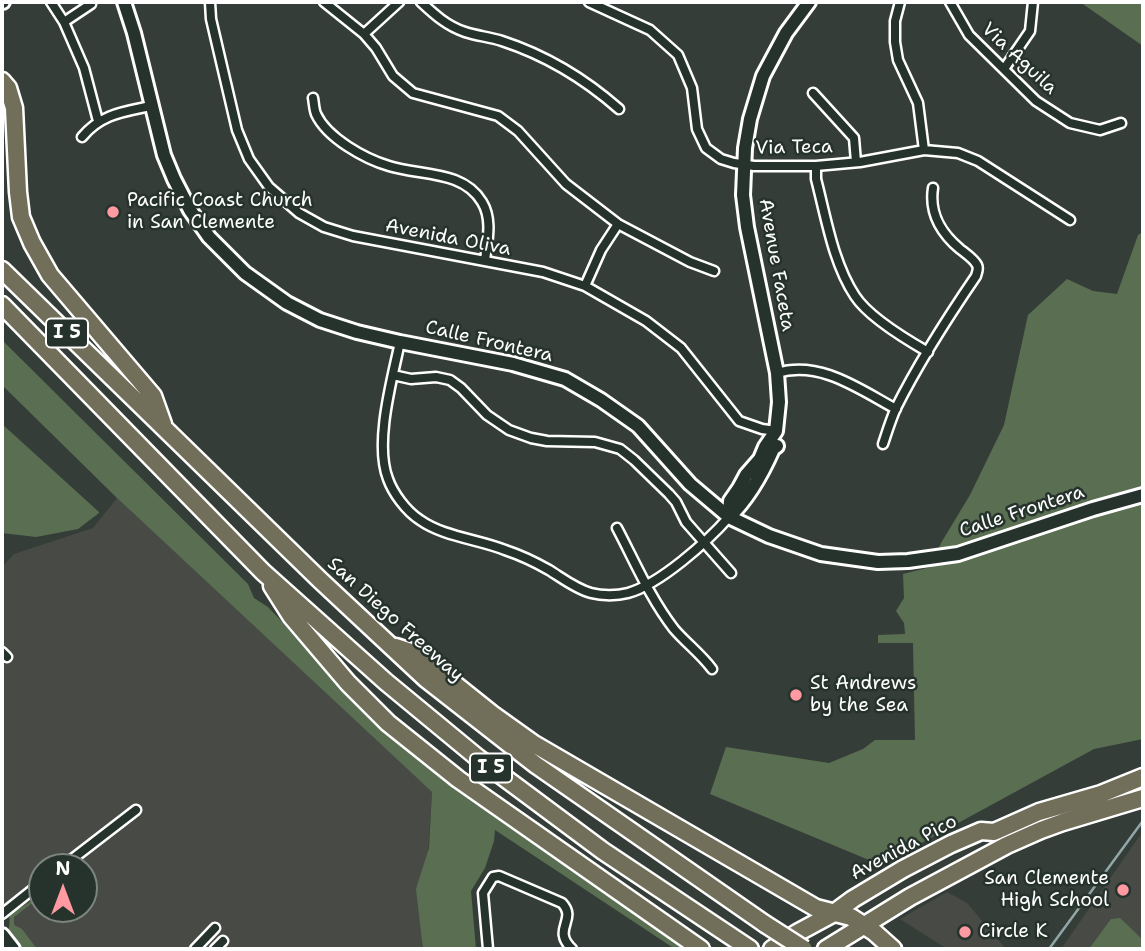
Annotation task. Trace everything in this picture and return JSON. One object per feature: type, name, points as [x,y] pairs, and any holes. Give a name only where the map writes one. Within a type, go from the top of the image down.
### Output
[{"type":"highway","points":[[2,81],[8,88],[14,108],[21,217],[32,243],[50,275],[153,396],[164,429]]},
{"type":"highway","name":"San Diego Freeway","points":[[2,270],[320,580],[426,679],[536,765],[804,949]]},
{"type":"highway","name":"I 5","points":[[2,305],[263,572],[386,682],[478,758],[603,851],[743,945]]},
{"type":"highway","points":[[2,318],[58,362]]},
{"type":"highway","points":[[263,572],[291,616],[348,683],[388,723],[457,779],[701,949]]},
{"type":"highway","points":[[392,646],[417,654],[534,744],[817,908],[851,917],[893,949]]},
{"type":"highway","name":"Avenida Pico","points":[[772,949],[903,869],[951,844],[981,831],[994,832],[1039,812],[1101,794],[1143,777]]},
{"type":"highway","points":[[826,949],[910,897],[1007,845],[1041,830],[1143,798]]},
{"type":"highway","points":[[1007,845],[1009,836],[1030,827],[1039,812]]},
{"type":"highway","points":[[959,872],[962,860],[987,845],[994,832]]},
{"type":"street","points":[[51,2],[64,22],[84,68],[98,121]]},
{"type":"street","points":[[64,22],[91,4],[89,2]]},
{"type":"street","name":"Calle Frontera","points":[[124,2],[137,43],[164,155],[190,210],[209,237],[245,273],[287,303],[320,320],[357,332],[513,364],[565,379],[638,426],[690,484],[729,517],[769,536],[821,554],[878,562],[958,554],[1143,495]]},
{"type":"street","name":"Avenida Oliva","points":[[210,2],[211,19],[237,130],[249,159],[270,187],[299,212],[324,227],[353,236],[543,272],[585,286],[646,321],[681,348],[739,421],[762,429],[776,430]]},
{"type":"street","points":[[324,2],[363,34],[376,48],[393,76],[413,93],[498,116],[518,131],[566,184],[618,224],[690,262],[714,271]]},
{"type":"street","points":[[363,34],[399,2]]},
{"type":"street","points":[[421,2],[442,22],[464,32],[502,41],[544,58],[599,92],[619,109]]},
{"type":"street","name":"Via Teca","points":[[589,2],[650,30],[678,55],[692,88],[697,129],[706,148],[721,159],[744,164],[816,166],[856,162],[924,149],[958,153],[978,161],[1070,220]]},
{"type":"street","name":"Avenue Faceta","points":[[760,471],[777,446],[779,402],[777,373],[747,227],[743,195],[745,148],[750,119],[763,76],[786,33],[809,2]]},
{"type":"street","points":[[900,2],[895,20],[895,42],[898,60],[918,103],[924,149]]},
{"type":"street","name":"Via Aguila","points":[[950,2],[969,35],[1036,101],[1070,123],[1100,130],[1121,122]]},
{"type":"street","points":[[1004,69],[1030,31],[1033,2]]},
{"type":"street","points":[[813,93],[854,138],[856,162]]},
{"type":"street","points":[[313,98],[316,114],[330,133],[356,152],[389,166],[449,178],[468,187],[483,203],[489,227],[485,261]]},
{"type":"street","points":[[82,137],[89,128],[107,117],[152,106]]},
{"type":"street","points":[[816,166],[816,178],[840,270],[856,299],[878,319],[928,352]]},
{"type":"street","points":[[883,444],[896,409],[954,307],[978,271],[977,265],[951,241],[937,221],[932,198],[933,188]]},
{"type":"street","points":[[585,286],[601,250],[618,224]]},
{"type":"street","points":[[400,342],[382,438],[384,467],[397,496],[418,520],[432,527],[505,549],[590,593],[627,593],[646,585],[705,542],[729,517],[730,501],[739,488],[757,492],[764,484],[760,459],[776,430]]},
{"type":"street","points":[[777,373],[786,370],[820,371],[896,409]]},
{"type":"street","points":[[393,375],[411,379],[436,377],[450,380],[486,415],[509,430],[531,438],[595,442],[620,450],[669,494],[686,522],[731,573]]},
{"type":"street","points":[[747,489],[760,471]]},
{"type":"street","points":[[617,528],[646,585],[674,628],[712,668]]},
{"type":"street","points":[[80,853],[136,810]]},
{"type":"street","points":[[488,949],[483,893],[493,877],[499,876],[562,903],[567,908],[568,915],[563,937],[572,949]]},
{"type":"street","points":[[2,914],[28,893]]},
{"type":"street","points":[[195,949],[215,928]]},
{"type":"street","points":[[2,935],[13,949]]},
{"type":"street","points":[[215,949],[223,941]]},
{"type":"shaded area","points":[[117,498],[432,792],[422,949],[33,949],[2,910],[2,567],[14,554],[93,528]]},
{"type":"shaded area","name":"San Clemente High School","points":[[1143,831],[1143,949],[1061,949]]},
{"type":"shaded area","points":[[947,892],[967,903],[1006,949],[947,949],[900,919]]},
{"type":"green space","points":[[1080,2],[1143,2],[1143,46]]},
{"type":"green space","points":[[1143,232],[1143,739],[1094,749],[881,865],[710,794],[726,747],[829,763],[863,749],[875,740],[915,740],[913,643],[878,643],[878,635],[905,634],[904,623],[896,611],[904,598],[903,574],[931,567],[1004,425],[1028,315],[1067,279],[1093,291],[1117,294],[1138,235]]},
{"type":"green space","points":[[2,340],[248,584],[254,598],[268,607],[385,729],[686,949],[675,949],[495,830],[485,868],[471,891],[476,949],[423,949],[416,889],[429,848],[432,792],[117,498],[2,385]]},
{"type":"green space","points":[[2,424],[99,513],[78,529],[36,537],[2,533]]},
{"type":"green space","points":[[28,903],[14,917],[14,925],[22,929],[37,949],[21,949],[7,931],[10,914]]},
{"type":"green space","points":[[1120,918],[1143,940],[1143,949],[1089,949],[1111,919]]},
{"type":"waterway","points":[[1049,949],[1142,822]]},
{"type":"place","name":"Pacific Coast Church in San Clemente","points":[[113,212]]},
{"type":"place","name":"St Andrews by the Sea","points":[[796,695]]},
{"type":"place","name":"San Clemente High School","points":[[1123,890]]},
{"type":"place","name":"Circle K","points":[[965,932]]}]
